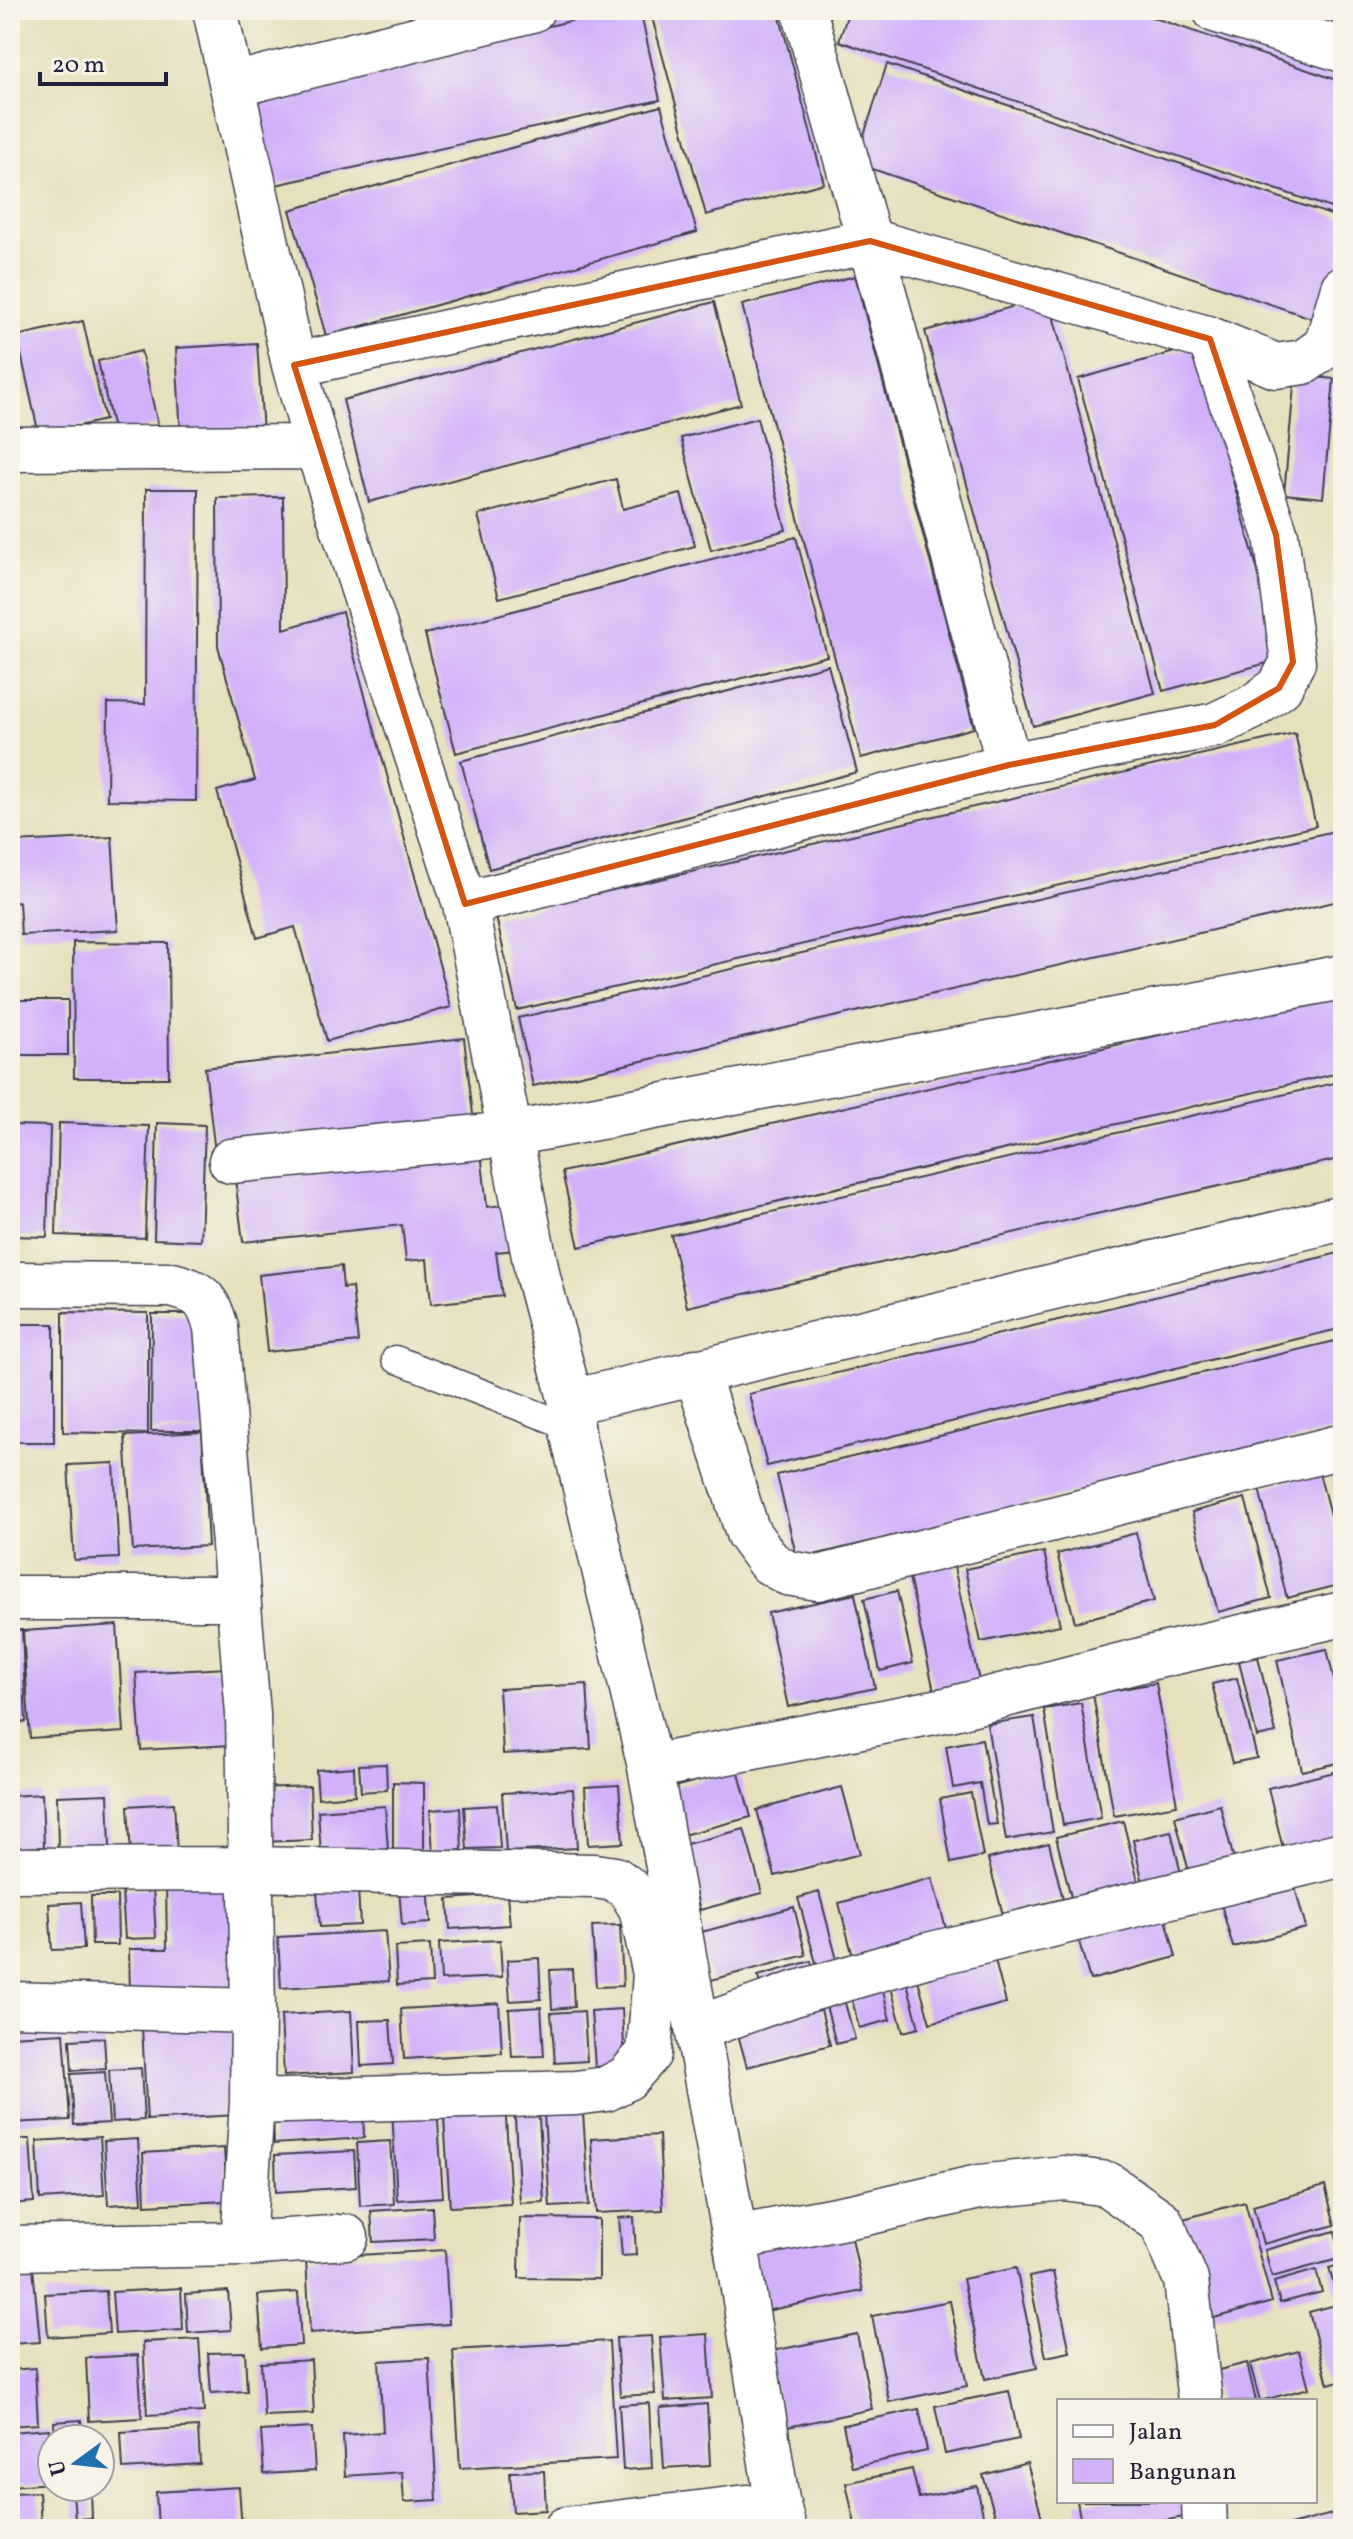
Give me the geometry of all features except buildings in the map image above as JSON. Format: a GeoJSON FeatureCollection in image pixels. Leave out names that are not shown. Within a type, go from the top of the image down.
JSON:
{"type":"FeatureCollection","features":[{"type":"Feature","properties":{"kind":"street"},"geometry":{"type":"LineString","coordinates":[[215,10],[294,365],[317,447],[465,904],[538,1277],[650,1767],[735,2238],[777,2500],[766,2518],[566,2529]]}},
{"type":"Feature","properties":{"kind":"street"},"geometry":{"type":"LineString","coordinates":[[233,85],[532,10]]}},
{"type":"Feature","properties":{"kind":"street"},"geometry":{"type":"LineString","coordinates":[[804,10],[870,241],[1009,765]]}},
{"type":"Feature","properties":{"kind":"street"},"geometry":{"type":"LineString","coordinates":[[1215,10],[1343,50]]}},
{"type":"Feature","properties":{"kind":"street"},"geometry":{"type":"LineString","coordinates":[[294,365],[870,241],[1210,339],[1276,366],[1304,362],[1326,346],[1343,288]]}},
{"type":"Feature","properties":{"kind":"street"},"geometry":{"type":"LineString","coordinates":[[465,904],[1009,765],[1215,725],[1251,708],[1279,688],[1293,662],[1276,535],[1210,339]]}},
{"type":"Feature","properties":{"kind":"street"},"geometry":{"type":"LineString","coordinates":[[10,449],[317,447]]}},
{"type":"Feature","properties":{"kind":"street"},"geometry":{"type":"LineString","coordinates":[[231,1161],[511,1134],[1343,977]]}},
{"type":"Feature","properties":{"kind":"street"},"geometry":{"type":"LineString","coordinates":[[571,1414],[696,1371],[1343,1218]]}},
{"type":"Feature","properties":{"kind":"street"},"geometry":{"type":"LineString","coordinates":[[10,1284],[172,1285],[196,1291],[209,1305],[216,1327],[248,1714],[253,2011],[252,2102],[243,2244]]}},
{"type":"Feature","properties":{"kind":"street"},"geometry":{"type":"LineString","coordinates":[[696,1371],[748,1533],[769,1562],[787,1573],[818,1578],[1343,1446]]}},
{"type":"Feature","properties":{"kind":"street"},"geometry":{"type":"LineString","coordinates":[[10,1598],[237,1598]]}},
{"type":"Feature","properties":{"kind":"street"},"geometry":{"type":"LineString","coordinates":[[650,1767],[950,1709],[1149,1658],[1343,1614]]}},
{"type":"Feature","properties":{"kind":"street"},"geometry":{"type":"LineString","coordinates":[[698,2028],[794,1994],[928,1955],[1343,1854]]}},
{"type":"Feature","properties":{"kind":"street"},"geometry":{"type":"LineString","coordinates":[[10,1870],[249,1869],[595,1876],[615,1879],[629,1889],[641,1908],[655,1974],[649,2053],[627,2078],[606,2089],[576,2093],[252,2102]]}},
{"type":"Feature","properties":{"kind":"street"},"geometry":{"type":"LineString","coordinates":[[10,2004],[253,2011]]}},
{"type":"Feature","properties":{"kind":"street"},"geometry":{"type":"LineString","coordinates":[[735,2238],[979,2187],[1064,2178],[1107,2184],[1161,2222],[1186,2280],[1200,2399]]}},
{"type":"Feature","properties":{"kind":"street"},"geometry":{"type":"LineString","coordinates":[[10,2248],[243,2244],[346,2237]]}},
{"type":"Feature","properties":{"kind":"street"},"geometry":{"type":"LineString","coordinates":[[1204,2503],[1205,2529]]}},
{"type":"Feature","properties":{"kind":"lane"},"geometry":{"type":"LineString","coordinates":[[395,1359],[571,1414]]}},
{"type":"Feature","properties":{"kind":"highlighted area"},"geometry":{"type":"Polygon","coordinates":[[[870,241],[1210,339],[1276,535],[1293,662],[1279,688],[1215,725],[1009,765],[465,904],[294,365],[870,241]]]}}]}
